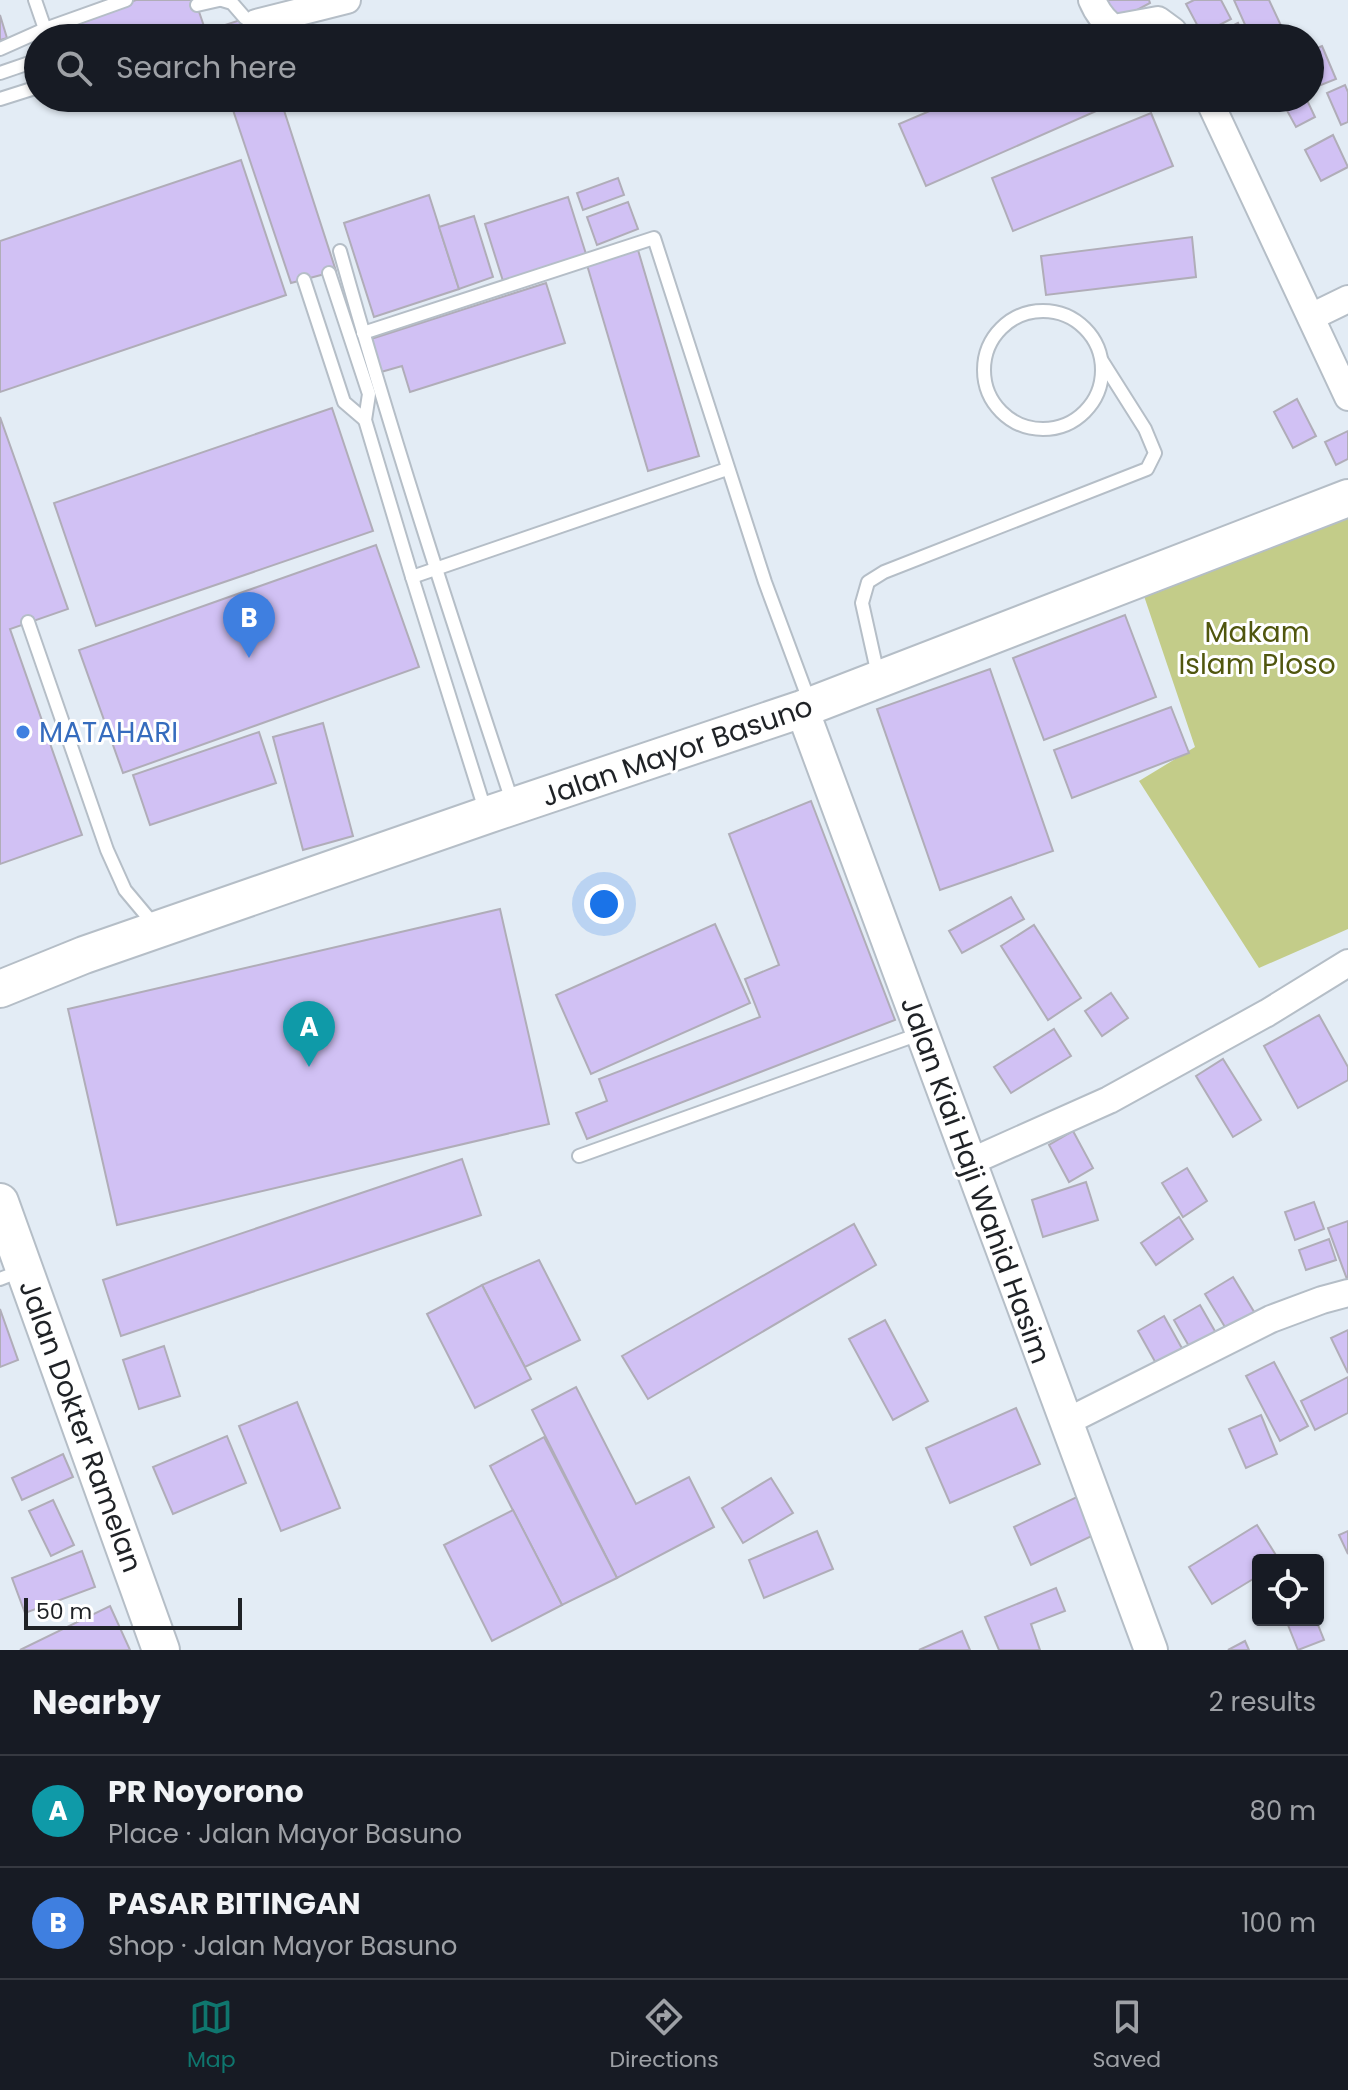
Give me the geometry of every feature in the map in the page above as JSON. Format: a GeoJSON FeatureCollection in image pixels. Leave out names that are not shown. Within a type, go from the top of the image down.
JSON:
{"type":"FeatureCollection","features":[{"type":"Feature","properties":{"kind":"main road","name":"Jalan Mayor Basuno"},"geometry":{"type":"LineString","coordinates":[[0,989],[84,955],[807,707],[1348,498]]}},
{"type":"Feature","properties":{"kind":"main road","name":"Jalan Dokter Ramelan"},"geometry":{"type":"LineString","coordinates":[[0,1202],[12,1274],[161,1650]]}},
{"type":"Feature","properties":{"kind":"street"},"geometry":{"type":"LineString","coordinates":[[250,21],[347,0]]}},
{"type":"Feature","properties":{"kind":"street"},"geometry":{"type":"LineString","coordinates":[[1092,0],[1108,24]]}},
{"type":"Feature","properties":{"kind":"street"},"geometry":{"type":"LineString","coordinates":[[1136,24],[1158,20],[1163,24]]}},
{"type":"Feature","properties":{"kind":"street"},"geometry":{"type":"LineString","coordinates":[[1215,112],[1348,397]]}},
{"type":"Feature","properties":{"kind":"street"},"geometry":{"type":"LineString","coordinates":[[1311,317],[1348,299]]}},
{"type":"Feature","properties":{"kind":"street","name":"Jalan Kiai Haji Wahid Hasim"},"geometry":{"type":"LineString","coordinates":[[807,707],[922,1033],[1151,1650]]}},
{"type":"Feature","properties":{"kind":"street"},"geometry":{"type":"LineString","coordinates":[[970,1162],[1109,1100],[1267,1013],[1348,963]]}},
{"type":"Feature","properties":{"kind":"street"},"geometry":{"type":"LineString","coordinates":[[1066,1422],[1271,1319],[1348,1293]]}},
{"type":"Feature","properties":{"kind":"lane"},"geometry":{"type":"LineString","coordinates":[[35,0],[43,24]]}},
{"type":"Feature","properties":{"kind":"lane"},"geometry":{"type":"LineString","coordinates":[[59,24],[126,0]]}},
{"type":"Feature","properties":{"kind":"lane"},"geometry":{"type":"LineString","coordinates":[[197,5],[221,0],[232,3],[250,21]]}},
{"type":"Feature","properties":{"kind":"lane"},"geometry":{"type":"LineString","coordinates":[[0,49],[24,38]]}},
{"type":"Feature","properties":{"kind":"lane"},"geometry":{"type":"LineString","coordinates":[[0,73],[24,65]]}},
{"type":"Feature","properties":{"kind":"lane"},"geometry":{"type":"LineString","coordinates":[[0,99],[24,91]]}},
{"type":"Feature","properties":{"kind":"lane"},"geometry":{"type":"LineString","coordinates":[[363,333],[654,238],[807,707]]}},
{"type":"Feature","properties":{"kind":"lane"},"geometry":{"type":"LineString","coordinates":[[340,251],[435,570],[500,811]]}},
{"type":"Feature","properties":{"kind":"lane"},"geometry":{"type":"LineString","coordinates":[[329,273],[369,394],[365,420],[412,577],[500,811]]}},
{"type":"Feature","properties":{"kind":"lane"},"geometry":{"type":"LineString","coordinates":[[304,280],[344,402],[365,420]]}},
{"type":"Feature","properties":{"kind":"lane"},"geometry":{"type":"LineString","coordinates":[[879,680],[862,603],[868,582],[884,572],[1147,469],[1155,453],[1145,429],[1102,361],[1090,333],[1079,322],[1065,314],[1034,311],[1018,315],[994,336],[984,366],[989,397],[1010,420],[1024,427],[1056,428],[1071,423],[1083,414],[1099,390],[1102,361]]}},
{"type":"Feature","properties":{"kind":"lane"},"geometry":{"type":"LineString","coordinates":[[372,445],[394,438]]}},
{"type":"Feature","properties":{"kind":"lane"},"geometry":{"type":"LineString","coordinates":[[412,577],[727,469]]}},
{"type":"Feature","properties":{"kind":"lane"},"geometry":{"type":"LineString","coordinates":[[28,622],[107,850],[125,890],[159,931]]}},
{"type":"Feature","properties":{"kind":"lane"},"geometry":{"type":"LineString","coordinates":[[579,1156],[922,1033]]}},
{"type":"Feature","properties":{"kind":"green space","name":"Makam Islam Ploso"},"geometry":{"type":"Polygon","coordinates":[[[1348,514],[1348,929],[1259,968],[1139,781],[1195,747],[1144,596],[1348,514]]]}},
{"type":"Feature","properties":{"kind":"building"},"geometry":{"type":"Polygon","coordinates":[[[136,0],[195,0],[203,24],[68,24],[136,0]]]}},
{"type":"Feature","properties":{"kind":"building"},"geometry":{"type":"Polygon","coordinates":[[[1100,0],[1149,0],[1150,3],[1113,23],[1100,0]]]}},
{"type":"Feature","properties":{"kind":"building"},"geometry":{"type":"Polygon","coordinates":[[[1194,0],[1221,0],[1231,19],[1221,24],[1197,24],[1186,4],[1194,0]]]}},
{"type":"Feature","properties":{"kind":"building"},"geometry":{"type":"Polygon","coordinates":[[[1234,0],[1269,0],[1280,24],[1245,24],[1234,0]]]}},
{"type":"Feature","properties":{"kind":"building"},"geometry":{"type":"Polygon","coordinates":[[[0,15],[7,38],[0,40],[0,15]]]}},
{"type":"Feature","properties":{"kind":"building"},"geometry":{"type":"Polygon","coordinates":[[[253,16],[256,24],[228,24],[253,16]]]}},
{"type":"Feature","properties":{"kind":"building"},"geometry":{"type":"Polygon","coordinates":[[[1324,51],[1336,79],[1324,84],[1324,51]]]}},
{"type":"Feature","properties":{"kind":"building"},"geometry":{"type":"Polygon","coordinates":[[[1345,85],[1348,92],[1348,122],[1341,125],[1327,93],[1345,85]]]}},
{"type":"Feature","properties":{"kind":"building"},"geometry":{"type":"Polygon","coordinates":[[[234,112],[285,112],[336,271],[291,283],[234,112]]]}},
{"type":"Feature","properties":{"kind":"building"},"geometry":{"type":"Polygon","coordinates":[[[927,112],[1094,112],[926,186],[899,124],[927,112]]]}},
{"type":"Feature","properties":{"kind":"building"},"geometry":{"type":"Polygon","coordinates":[[[1288,112],[1313,112],[1315,117],[1296,127],[1288,112]]]}},
{"type":"Feature","properties":{"kind":"building"},"geometry":{"type":"Polygon","coordinates":[[[1151,113],[1173,166],[1013,231],[992,178],[1151,113]]]}},
{"type":"Feature","properties":{"kind":"building"},"geometry":{"type":"Polygon","coordinates":[[[1333,135],[1348,167],[1321,181],[1305,150],[1333,135]]]}},
{"type":"Feature","properties":{"kind":"building"},"geometry":{"type":"Polygon","coordinates":[[[241,160],[286,295],[0,392],[0,241],[241,160]]]}},
{"type":"Feature","properties":{"kind":"building"},"geometry":{"type":"Polygon","coordinates":[[[618,178],[624,195],[583,210],[577,193],[618,178]]]}},
{"type":"Feature","properties":{"kind":"building"},"geometry":{"type":"Polygon","coordinates":[[[429,195],[459,289],[374,317],[344,223],[429,195]]]}},
{"type":"Feature","properties":{"kind":"building"},"geometry":{"type":"Polygon","coordinates":[[[568,197],[586,254],[503,281],[485,224],[568,197]]]}},
{"type":"Feature","properties":{"kind":"building"},"geometry":{"type":"Polygon","coordinates":[[[628,202],[638,229],[597,245],[587,217],[628,202]]]}},
{"type":"Feature","properties":{"kind":"building"},"geometry":{"type":"Polygon","coordinates":[[[474,216],[493,277],[459,289],[439,227],[474,216]]]}},
{"type":"Feature","properties":{"kind":"building"},"geometry":{"type":"Polygon","coordinates":[[[1192,237],[1196,277],[1046,295],[1041,256],[1192,237]]]}},
{"type":"Feature","properties":{"kind":"building"},"geometry":{"type":"Polygon","coordinates":[[[638,250],[699,456],[648,471],[587,265],[638,250]]]}},
{"type":"Feature","properties":{"kind":"building"},"geometry":{"type":"Polygon","coordinates":[[[546,283],[565,343],[410,392],[402,366],[381,372],[371,339],[546,283]]]}},
{"type":"Feature","properties":{"kind":"building"},"geometry":{"type":"Polygon","coordinates":[[[1297,399],[1316,436],[1293,448],[1274,412],[1297,399]]]}},
{"type":"Feature","properties":{"kind":"building"},"geometry":{"type":"Polygon","coordinates":[[[332,408],[373,531],[96,626],[54,503],[332,408]]]}},
{"type":"Feature","properties":{"kind":"building","name":"MATAHARI"},"geometry":{"type":"Polygon","coordinates":[[[0,417],[68,609],[10,629],[82,835],[0,864],[0,417]]]}},
{"type":"Feature","properties":{"kind":"building"},"geometry":{"type":"Polygon","coordinates":[[[1348,431],[1348,459],[1336,465],[1325,442],[1348,431]]]}},
{"type":"Feature","properties":{"kind":"building"},"geometry":{"type":"Polygon","coordinates":[[[376,545],[419,667],[123,773],[79,650],[376,545]]]}},
{"type":"Feature","properties":{"kind":"building"},"geometry":{"type":"Polygon","coordinates":[[[1125,615],[1156,697],[1044,740],[1013,658],[1125,615]]]}},
{"type":"Feature","properties":{"kind":"building"},"geometry":{"type":"Polygon","coordinates":[[[990,669],[1053,851],[940,890],[877,709],[990,669]]]}},
{"type":"Feature","properties":{"kind":"building"},"geometry":{"type":"Polygon","coordinates":[[[1171,707],[1189,753],[1072,798],[1054,750],[1171,707]]]}},
{"type":"Feature","properties":{"kind":"building"},"geometry":{"type":"Polygon","coordinates":[[[323,723],[353,836],[303,850],[273,737],[323,723]]]}},
{"type":"Feature","properties":{"kind":"building"},"geometry":{"type":"Polygon","coordinates":[[[259,732],[276,783],[150,825],[133,775],[259,732]]]}},
{"type":"Feature","properties":{"kind":"building"},"geometry":{"type":"Polygon","coordinates":[[[811,801],[895,1020],[587,1139],[576,1113],[607,1101],[599,1079],[760,1017],[745,979],[779,965],[729,834],[811,801]]]}},
{"type":"Feature","properties":{"kind":"building"},"geometry":{"type":"Polygon","coordinates":[[[1011,897],[1024,919],[962,953],[949,931],[1011,897]]]}},
{"type":"Feature","properties":{"kind":"building"},"geometry":{"type":"Polygon","coordinates":[[[500,909],[549,1124],[117,1225],[68,1009],[500,909]]]}},
{"type":"Feature","properties":{"kind":"building"},"geometry":{"type":"Polygon","coordinates":[[[715,924],[750,1003],[591,1074],[556,995],[715,924]]]}},
{"type":"Feature","properties":{"kind":"building"},"geometry":{"type":"Polygon","coordinates":[[[1034,925],[1081,998],[1048,1020],[1001,946],[1034,925]]]}},
{"type":"Feature","properties":{"kind":"building"},"geometry":{"type":"Polygon","coordinates":[[[1111,993],[1128,1018],[1102,1036],[1085,1011],[1111,993]]]}},
{"type":"Feature","properties":{"kind":"building"},"geometry":{"type":"Polygon","coordinates":[[[1319,1015],[1348,1067],[1348,1080],[1298,1108],[1264,1046],[1319,1015]]]}},
{"type":"Feature","properties":{"kind":"building"},"geometry":{"type":"Polygon","coordinates":[[[1054,1029],[1071,1056],[1011,1093],[994,1067],[1054,1029]]]}},
{"type":"Feature","properties":{"kind":"building"},"geometry":{"type":"Polygon","coordinates":[[[1223,1059],[1261,1120],[1233,1137],[1196,1076],[1223,1059]]]}},
{"type":"Feature","properties":{"kind":"building"},"geometry":{"type":"Polygon","coordinates":[[[1073,1131],[1093,1168],[1069,1182],[1049,1145],[1073,1131]]]}},
{"type":"Feature","properties":{"kind":"building"},"geometry":{"type":"Polygon","coordinates":[[[462,1159],[481,1215],[121,1336],[103,1280],[462,1159]]]}},
{"type":"Feature","properties":{"kind":"building"},"geometry":{"type":"Polygon","coordinates":[[[1187,1168],[1207,1201],[1183,1217],[1162,1183],[1187,1168]]]}},
{"type":"Feature","properties":{"kind":"building"},"geometry":{"type":"Polygon","coordinates":[[[1086,1182],[1098,1220],[1043,1237],[1032,1200],[1086,1182]]]}},
{"type":"Feature","properties":{"kind":"building"},"geometry":{"type":"Polygon","coordinates":[[[1314,1202],[1324,1229],[1295,1240],[1285,1212],[1314,1202]]]}},
{"type":"Feature","properties":{"kind":"building"},"geometry":{"type":"Polygon","coordinates":[[[1179,1217],[1193,1239],[1156,1265],[1141,1243],[1179,1217]]]}},
{"type":"Feature","properties":{"kind":"building"},"geometry":{"type":"Polygon","coordinates":[[[1348,1221],[1348,1282],[1328,1228],[1348,1221]]]}},
{"type":"Feature","properties":{"kind":"building"},"geometry":{"type":"Polygon","coordinates":[[[854,1224],[876,1265],[648,1399],[622,1356],[854,1224]]]}},
{"type":"Feature","properties":{"kind":"building"},"geometry":{"type":"Polygon","coordinates":[[[1329,1239],[1336,1260],[1306,1270],[1299,1250],[1329,1239]]]}},
{"type":"Feature","properties":{"kind":"building"},"geometry":{"type":"Polygon","coordinates":[[[539,1260],[580,1340],[525,1367],[482,1285],[539,1260]]]}},
{"type":"Feature","properties":{"kind":"building"},"geometry":{"type":"Polygon","coordinates":[[[1233,1277],[1259,1320],[1231,1337],[1205,1294],[1233,1277]]]}},
{"type":"Feature","properties":{"kind":"building"},"geometry":{"type":"Polygon","coordinates":[[[482,1285],[531,1379],[475,1408],[427,1314],[482,1285]]]}},
{"type":"Feature","properties":{"kind":"building"},"geometry":{"type":"Polygon","coordinates":[[[1200,1305],[1216,1333],[1190,1348],[1174,1320],[1200,1305]]]}},
{"type":"Feature","properties":{"kind":"building"},"geometry":{"type":"Polygon","coordinates":[[[0,1309],[18,1360],[0,1367],[0,1309]]]}},
{"type":"Feature","properties":{"kind":"building"},"geometry":{"type":"Polygon","coordinates":[[[1164,1316],[1184,1352],[1158,1367],[1138,1331],[1164,1316]]]}},
{"type":"Feature","properties":{"kind":"building"},"geometry":{"type":"Polygon","coordinates":[[[885,1320],[928,1401],[893,1420],[849,1339],[885,1320]]]}},
{"type":"Feature","properties":{"kind":"building"},"geometry":{"type":"Polygon","coordinates":[[[1348,1330],[1348,1373],[1331,1338],[1348,1330]]]}},
{"type":"Feature","properties":{"kind":"building"},"geometry":{"type":"Polygon","coordinates":[[[164,1346],[180,1396],[139,1409],[123,1360],[164,1346]]]}},
{"type":"Feature","properties":{"kind":"building"},"geometry":{"type":"Polygon","coordinates":[[[1274,1362],[1308,1426],[1280,1441],[1246,1376],[1274,1362]]]}},
{"type":"Feature","properties":{"kind":"building"},"geometry":{"type":"Polygon","coordinates":[[[1348,1377],[1348,1413],[1315,1430],[1301,1401],[1348,1377]]]}},
{"type":"Feature","properties":{"kind":"building"},"geometry":{"type":"Polygon","coordinates":[[[576,1387],[636,1504],[689,1477],[714,1527],[617,1578],[532,1410],[576,1387]]]}},
{"type":"Feature","properties":{"kind":"building"},"geometry":{"type":"Polygon","coordinates":[[[297,1402],[340,1508],[281,1531],[239,1426],[297,1402]]]}},
{"type":"Feature","properties":{"kind":"building"},"geometry":{"type":"Polygon","coordinates":[[[1016,1408],[1040,1464],[950,1503],[926,1448],[1016,1408]]]}},
{"type":"Feature","properties":{"kind":"building"},"geometry":{"type":"Polygon","coordinates":[[[1261,1415],[1277,1454],[1246,1468],[1229,1429],[1261,1415]]]}},
{"type":"Feature","properties":{"kind":"building"},"geometry":{"type":"Polygon","coordinates":[[[227,1436],[246,1483],[173,1514],[153,1467],[227,1436]]]}},
{"type":"Feature","properties":{"kind":"building"},"geometry":{"type":"Polygon","coordinates":[[[544,1437],[617,1578],[562,1605],[490,1466],[544,1437]]]}},
{"type":"Feature","properties":{"kind":"building"},"geometry":{"type":"Polygon","coordinates":[[[63,1454],[73,1477],[22,1500],[12,1478],[63,1454]]]}},
{"type":"Feature","properties":{"kind":"building"},"geometry":{"type":"Polygon","coordinates":[[[771,1478],[793,1513],[743,1543],[722,1508],[771,1478]]]}},
{"type":"Feature","properties":{"kind":"building"},"geometry":{"type":"Polygon","coordinates":[[[1081,1495],[1098,1533],[1031,1565],[1014,1527],[1081,1495]]]}},
{"type":"Feature","properties":{"kind":"building"},"geometry":{"type":"Polygon","coordinates":[[[53,1500],[74,1545],[51,1556],[29,1511],[53,1500]]]}},
{"type":"Feature","properties":{"kind":"building"},"geometry":{"type":"Polygon","coordinates":[[[513,1510],[562,1605],[492,1641],[444,1545],[513,1510]]]}},
{"type":"Feature","properties":{"kind":"building"},"geometry":{"type":"Polygon","coordinates":[[[1257,1525],[1275,1554],[1252,1554],[1252,1580],[1212,1604],[1189,1567],[1257,1525]]]}},
{"type":"Feature","properties":{"kind":"building"},"geometry":{"type":"Polygon","coordinates":[[[817,1531],[833,1569],[764,1598],[749,1560],[817,1531]]]}},
{"type":"Feature","properties":{"kind":"building"},"geometry":{"type":"Polygon","coordinates":[[[1348,1531],[1348,1554],[1339,1535],[1348,1531]]]}},
{"type":"Feature","properties":{"kind":"building"},"geometry":{"type":"Polygon","coordinates":[[[82,1551],[95,1587],[25,1613],[12,1578],[82,1551]]]}},
{"type":"Feature","properties":{"kind":"building"},"geometry":{"type":"Polygon","coordinates":[[[1056,1588],[1065,1611],[1031,1624],[1040,1650],[999,1650],[985,1617],[1056,1588]]]}},
{"type":"Feature","properties":{"kind":"building"},"geometry":{"type":"Polygon","coordinates":[[[110,1606],[130,1650],[20,1650],[110,1606]]]}},
{"type":"Feature","properties":{"kind":"building"},"geometry":{"type":"Polygon","coordinates":[[[1288,1626],[1318,1626],[1324,1640],[1298,1650],[1288,1626]]]}},
{"type":"Feature","properties":{"kind":"building"},"geometry":{"type":"Polygon","coordinates":[[[962,1631],[970,1650],[919,1650],[962,1631]]]}},
{"type":"Feature","properties":{"kind":"building"},"geometry":{"type":"Polygon","coordinates":[[[1245,1641],[1249,1650],[1228,1650],[1245,1641]]]}},
{"type":"Feature","properties":{"kind":"place","name":"PASAR BITINGAN"},"geometry":{"type":"Point","coordinates":[249,658]}},
{"type":"Feature","properties":{"kind":"place","name":"MATAHARI"},"geometry":{"type":"Point","coordinates":[23,732]}},
{"type":"Feature","properties":{"kind":"place","name":"PR Noyorono"},"geometry":{"type":"Point","coordinates":[309,1067]}}]}
